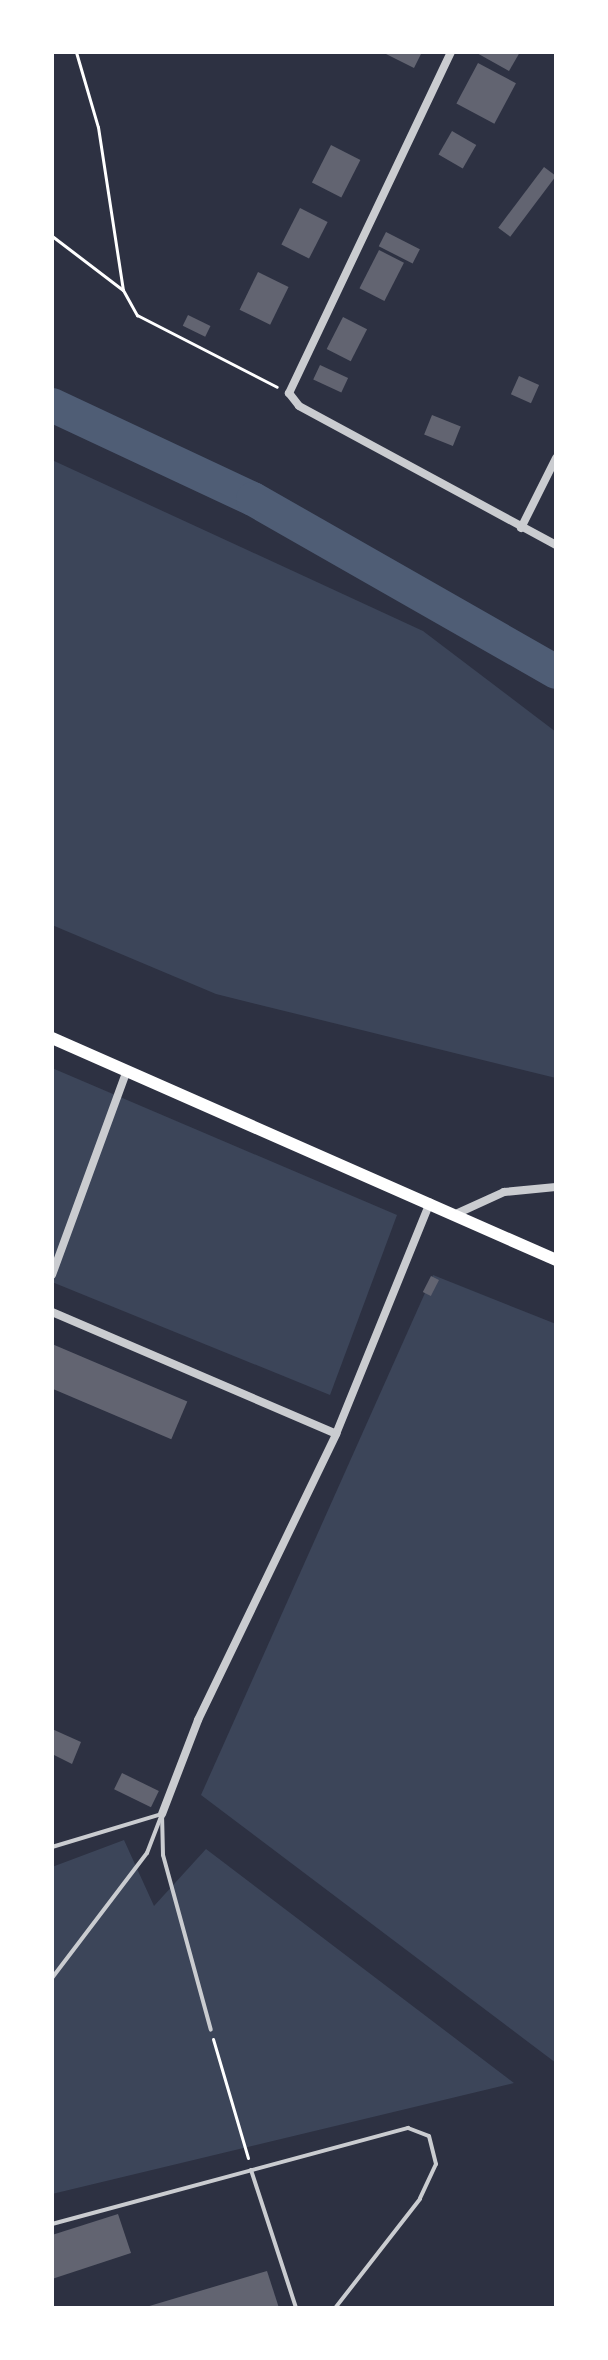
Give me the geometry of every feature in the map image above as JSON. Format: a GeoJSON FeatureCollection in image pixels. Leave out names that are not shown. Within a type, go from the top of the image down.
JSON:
{"type":"FeatureCollection","features":[{"type":"Feature","properties":{"kind":"main road"},"geometry":{"type":"LineString","coordinates":[[52,1038],[458,1213],[556,1260]]}},
{"type":"Feature","properties":{"kind":"street"},"geometry":{"type":"LineString","coordinates":[[451,52],[289,393],[299,406],[556,545]]}},
{"type":"Feature","properties":{"kind":"street"},"geometry":{"type":"LineString","coordinates":[[521,528],[556,458]]}},
{"type":"Feature","properties":{"kind":"street"},"geometry":{"type":"LineString","coordinates":[[52,1275],[127,1070]]}},
{"type":"Feature","properties":{"kind":"street"},"geometry":{"type":"LineString","coordinates":[[458,1213],[504,1192],[556,1187]]}},
{"type":"Feature","properties":{"kind":"street"},"geometry":{"type":"LineString","coordinates":[[162,1814],[198,1720],[336,1434],[431,1202]]}},
{"type":"Feature","properties":{"kind":"street"},"geometry":{"type":"LineString","coordinates":[[52,1312],[336,1434]]}},
{"type":"Feature","properties":{"kind":"lane"},"geometry":{"type":"LineString","coordinates":[[52,1847],[162,1814]]}},
{"type":"Feature","properties":{"kind":"lane"},"geometry":{"type":"LineString","coordinates":[[52,1978],[147,1853],[162,1814]]}},
{"type":"Feature","properties":{"kind":"lane"},"geometry":{"type":"LineString","coordinates":[[162,1814],[163,1855],[211,2030]]}},
{"type":"Feature","properties":{"kind":"lane"},"geometry":{"type":"LineString","coordinates":[[52,2224],[408,2128],[429,2136],[436,2164],[420,2199],[335,2308]]}},
{"type":"Feature","properties":{"kind":"lane"},"geometry":{"type":"LineString","coordinates":[[251,2170],[296,2308]]}},
{"type":"Feature","properties":{"kind":"path"},"geometry":{"type":"LineString","coordinates":[[76,52],[98,127],[123,290],[137,315],[289,393]]}},
{"type":"Feature","properties":{"kind":"path"},"geometry":{"type":"LineString","coordinates":[[52,236],[123,290]]}},
{"type":"Feature","properties":{"kind":"path"},"geometry":{"type":"LineString","coordinates":[[211,2030],[251,2170]]}},
{"type":"Feature","properties":{"kind":"shaded area"},"geometry":{"type":"Polygon","coordinates":[[[52,460],[423,631],[556,732],[556,1078],[216,994],[52,925],[52,460]]]}},
{"type":"Feature","properties":{"kind":"shaded area"},"geometry":{"type":"Polygon","coordinates":[[[52,1068],[397,1215],[330,1395],[52,1282],[52,1068]]]}},
{"type":"Feature","properties":{"kind":"shaded area"},"geometry":{"type":"Polygon","coordinates":[[[433,1275],[556,1324],[556,2063],[201,1795],[433,1275]]]}},
{"type":"Feature","properties":{"kind":"shaded area"},"geometry":{"type":"Polygon","coordinates":[[[124,1840],[154,1906],[206,1849],[514,2083],[52,2194],[52,1867],[124,1840]]]}},
{"type":"Feature","properties":{"kind":"building"},"geometry":{"type":"Polygon","coordinates":[[[382,52],[422,52],[414,68],[382,52]]]}},
{"type":"Feature","properties":{"kind":"building"},"geometry":{"type":"Polygon","coordinates":[[[475,52],[520,52],[509,71],[475,52]]]}},
{"type":"Feature","properties":{"kind":"building"},"geometry":{"type":"Polygon","coordinates":[[[478,63],[516,83],[494,124],[456,104],[478,63]]]}},
{"type":"Feature","properties":{"kind":"building"},"geometry":{"type":"Polygon","coordinates":[[[452,131],[476,145],[463,168],[438,154],[452,131]]]}},
{"type":"Feature","properties":{"kind":"building"},"geometry":{"type":"Polygon","coordinates":[[[331,145],[360,160],[341,197],[312,182],[331,145]]]}},
{"type":"Feature","properties":{"kind":"building"},"geometry":{"type":"Polygon","coordinates":[[[544,167],[556,176],[510,237],[498,228],[544,167]]]}},
{"type":"Feature","properties":{"kind":"building"},"geometry":{"type":"Polygon","coordinates":[[[300,208],[328,222],[309,259],[281,245],[300,208]]]}},
{"type":"Feature","properties":{"kind":"building"},"geometry":{"type":"Polygon","coordinates":[[[386,232],[420,249],[413,264],[379,246],[386,232]]]}},
{"type":"Feature","properties":{"kind":"building"},"geometry":{"type":"Polygon","coordinates":[[[379,250],[404,263],[384,301],[359,288],[379,250]]]}},
{"type":"Feature","properties":{"kind":"building"},"geometry":{"type":"Polygon","coordinates":[[[258,272],[289,287],[270,325],[240,310],[258,272]]]}},
{"type":"Feature","properties":{"kind":"building"},"geometry":{"type":"Polygon","coordinates":[[[188,315],[210,326],[205,337],[183,326],[188,315]]]}},
{"type":"Feature","properties":{"kind":"building"},"geometry":{"type":"Polygon","coordinates":[[[343,317],[367,329],[351,361],[327,349],[343,317]]]}},
{"type":"Feature","properties":{"kind":"building"},"geometry":{"type":"Polygon","coordinates":[[[320,365],[348,378],[341,393],[313,380],[320,365]]]}},
{"type":"Feature","properties":{"kind":"building"},"geometry":{"type":"Polygon","coordinates":[[[519,376],[539,385],[531,403],[511,394],[519,376]]]}},
{"type":"Feature","properties":{"kind":"building"},"geometry":{"type":"Polygon","coordinates":[[[432,415],[461,427],[453,446],[424,434],[432,415]]]}},
{"type":"Feature","properties":{"kind":"building"},"geometry":{"type":"Polygon","coordinates":[[[431,1276],[439,1280],[431,1296],[423,1292],[431,1276]]]}},
{"type":"Feature","properties":{"kind":"building"},"geometry":{"type":"Polygon","coordinates":[[[52,1344],[187,1401],[171,1439],[52,1389],[52,1344]]]}},
{"type":"Feature","properties":{"kind":"building"},"geometry":{"type":"Polygon","coordinates":[[[52,1729],[81,1742],[72,1764],[52,1754],[52,1729]]]}},
{"type":"Feature","properties":{"kind":"building"},"geometry":{"type":"Polygon","coordinates":[[[122,1773],[159,1791],[151,1807],[114,1789],[122,1773]]]}},
{"type":"Feature","properties":{"kind":"building"},"geometry":{"type":"Polygon","coordinates":[[[118,2214],[131,2253],[52,2279],[52,2235],[118,2214]]]}},
{"type":"Feature","properties":{"kind":"building"},"geometry":{"type":"Polygon","coordinates":[[[267,2271],[279,2308],[146,2308],[146,2307],[267,2271]]]}},
{"type":"Feature","properties":{"kind":"waterway"},"geometry":{"type":"LineString","coordinates":[[52,405],[253,499],[556,672]]}}]}
